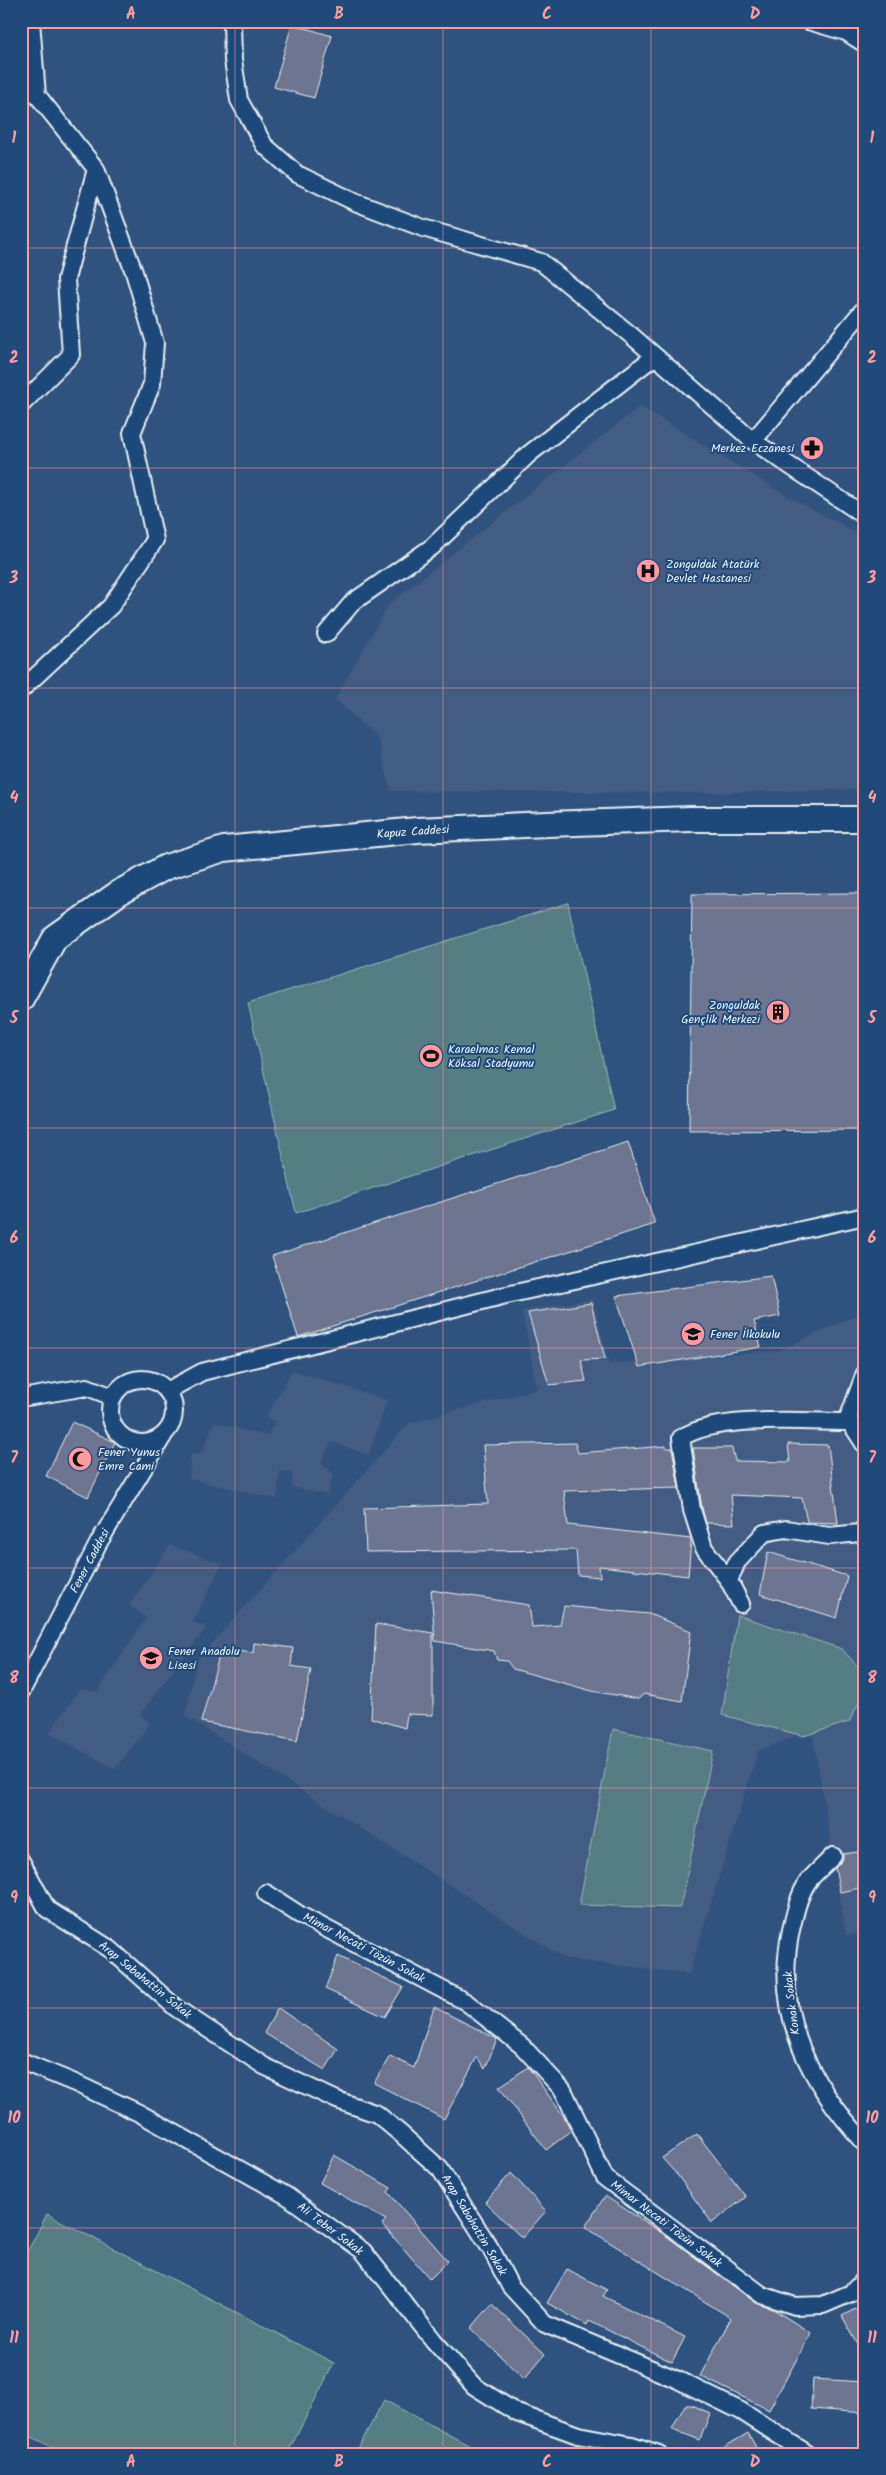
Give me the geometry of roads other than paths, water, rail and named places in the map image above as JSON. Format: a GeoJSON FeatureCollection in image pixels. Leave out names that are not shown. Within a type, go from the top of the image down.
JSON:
{"type":"FeatureCollection","features":[{"type":"Feature","properties":{"kind":"main road","name":"Kapuz Caddesi"},"geometry":{"type":"LineString","coordinates":[[21,999],[55,938],[120,892],[166,867],[224,849],[418,830],[691,819],[865,820]]}},
{"type":"Feature","properties":{"kind":"street"},"geometry":{"type":"LineString","coordinates":[[21,690],[111,606],[155,540],[132,433],[152,384],[155,343],[134,272],[96,169],[37,95],[32,21]]}},
{"type":"Feature","properties":{"kind":"street"},"geometry":{"type":"LineString","coordinates":[[232,21],[233,60],[239,100],[264,145],[297,174],[355,202],[423,228],[541,262],[655,356],[753,441],[865,516]]}},
{"type":"Feature","properties":{"kind":"street"},"geometry":{"type":"LineString","coordinates":[[808,21],[846,32],[865,44]]}},
{"type":"Feature","properties":{"kind":"street"},"geometry":{"type":"LineString","coordinates":[[21,405],[71,355],[66,279],[96,169]]}},
{"type":"Feature","properties":{"kind":"street"},"geometry":{"type":"LineString","coordinates":[[753,441],[865,308]]}},
{"type":"Feature","properties":{"kind":"street"},"geometry":{"type":"LineString","coordinates":[[326,634],[353,602],[432,547],[530,454],[655,356]]}},
{"type":"Feature","properties":{"kind":"street"},"geometry":{"type":"LineString","coordinates":[[167,1391],[202,1372],[502,1296],[865,1216]]}},
{"type":"Feature","properties":{"kind":"street"},"geometry":{"type":"LineString","coordinates":[[865,1373],[848,1418],[865,1446]]}},
{"type":"Feature","properties":{"kind":"street"},"geometry":{"type":"LineString","coordinates":[[138,1380],[154,1382],[167,1391],[171,1399],[173,1417],[165,1433],[147,1442],[128,1440],[120,1434],[110,1417],[113,1397],[119,1388],[128,1382],[138,1380]]}},
{"type":"Feature","properties":{"kind":"street"},"geometry":{"type":"LineString","coordinates":[[21,1398],[87,1387],[113,1397]]}},
{"type":"Feature","properties":{"kind":"street"},"geometry":{"type":"LineString","coordinates":[[741,1604],[729,1581],[704,1548],[692,1510],[681,1438],[693,1430],[749,1422],[850,1422]]}},
{"type":"Feature","properties":{"kind":"street","name":"Fener Caddesi"},"geometry":{"type":"LineString","coordinates":[[21,1692],[99,1542],[165,1433]]}},
{"type":"Feature","properties":{"kind":"street"},"geometry":{"type":"LineString","coordinates":[[729,1581],[737,1562],[764,1533],[786,1529],[829,1536],[860,1532],[865,1526]]}},
{"type":"Feature","properties":{"kind":"street","name":"Konak Sokak"},"geometry":{"type":"LineString","coordinates":[[833,1856],[807,1883],[797,1906],[789,1942],[787,1981],[797,2040],[807,2065],[849,2126],[865,2143]]}},
{"type":"Feature","properties":{"kind":"street","name":"Arap Sabahattin Sokak"},"geometry":{"type":"LineString","coordinates":[[21,1861],[47,1909],[110,1949],[176,2008],[264,2066],[337,2100],[377,2114],[395,2129],[440,2169],[492,2251],[510,2286],[545,2324],[678,2380],[741,2411],[808,2454]]}},
{"type":"Feature","properties":{"kind":"street","name":"Mimar Necati Tözün Sokak"},"geometry":{"type":"LineString","coordinates":[[266,1893],[300,1915],[466,2002],[522,2046],[562,2090],[605,2178],[762,2295],[795,2306],[823,2305],[851,2293],[865,2278]]}},
{"type":"Feature","properties":{"kind":"street","name":"Ali Teber Sokak"},"geometry":{"type":"LineString","coordinates":[[21,2062],[75,2083],[139,2113],[294,2202],[362,2251],[434,2341],[474,2386],[517,2413],[578,2435],[632,2445],[658,2454]]}},
{"type":"Feature","properties":{"kind":"place","name":"Merkez Eczanesi"},"geometry":{"type":"Point","coordinates":[812,448]}},
{"type":"Feature","properties":{"kind":"place","name":"Zonguldak Atatürk Devlet Hastanesi"},"geometry":{"type":"Point","coordinates":[648,571]}},
{"type":"Feature","properties":{"kind":"place","name":"Zonguldak Gençlik Merkezi"},"geometry":{"type":"Point","coordinates":[778,1012]}},
{"type":"Feature","properties":{"kind":"place","name":"Karaelmas Kemal Köksal Stadyumu"},"geometry":{"type":"Point","coordinates":[431,1056]}},
{"type":"Feature","properties":{"kind":"place","name":"Fener İlkokulu"},"geometry":{"type":"Point","coordinates":[693,1334]}},
{"type":"Feature","properties":{"kind":"place","name":"Fener Yunus Emre Cami"},"geometry":{"type":"Point","coordinates":[80,1459]}},
{"type":"Feature","properties":{"kind":"place","name":"Fener Anadolu Lisesi"},"geometry":{"type":"Point","coordinates":[151,1658]}}]}
